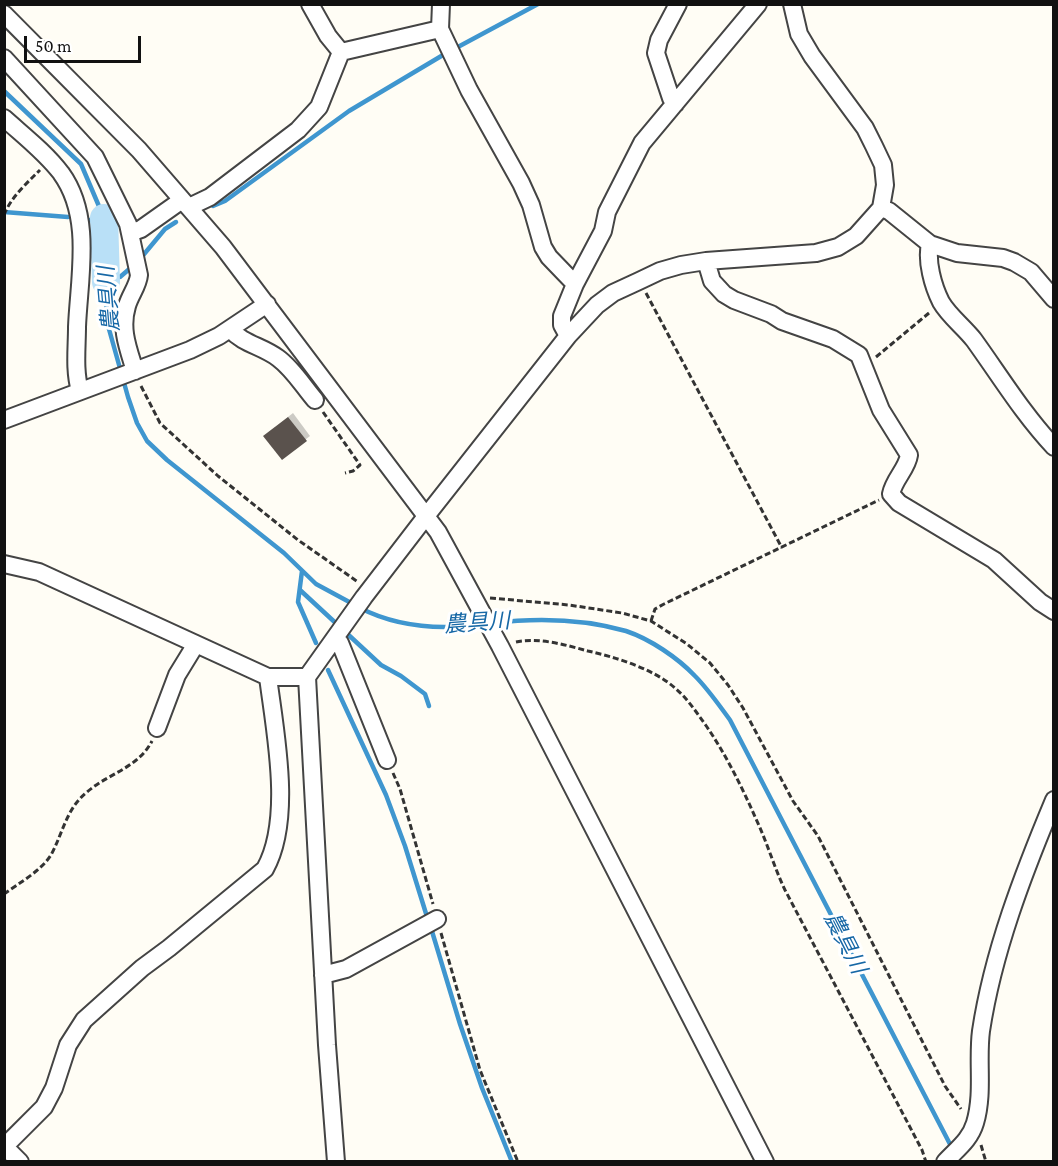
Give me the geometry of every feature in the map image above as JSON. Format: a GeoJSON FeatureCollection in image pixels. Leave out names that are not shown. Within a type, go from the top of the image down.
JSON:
{"type":"FeatureCollection","features":[{"type":"Feature","properties":{"kind":"street"},"geometry":{"type":"LineString","coordinates":[[310,4],[328,36],[341,52]]}},
{"type":"Feature","properties":{"kind":"street"},"geometry":{"type":"LineString","coordinates":[[441,4],[440,29],[469,90],[521,183],[531,206],[543,247],[549,257],[575,284]]}},
{"type":"Feature","properties":{"kind":"street"},"geometry":{"type":"LineString","coordinates":[[675,104],[656,53],[659,40],[678,4]]}},
{"type":"Feature","properties":{"kind":"street"},"geometry":{"type":"LineString","coordinates":[[568,336],[562,325],[562,316],[575,284],[603,231],[607,212],[642,143],[758,4]]}},
{"type":"Feature","properties":{"kind":"street"},"geometry":{"type":"LineString","coordinates":[[336,1161],[323,975],[307,677],[427,515],[568,336],[597,305],[613,293],[660,271],[706,261],[816,253],[837,247],[856,236],[880,208],[885,185],[883,165],[865,128],[799,34],[792,4]]}},
{"type":"Feature","properties":{"kind":"street"},"geometry":{"type":"LineString","coordinates":[[4,14],[139,150],[223,247],[427,515],[478,604],[765,1161]]}},
{"type":"Feature","properties":{"kind":"street"},"geometry":{"type":"LineString","coordinates":[[341,52],[440,29]]}},
{"type":"Feature","properties":{"kind":"street"},"geometry":{"type":"LineString","coordinates":[[130,233],[185,204],[210,196],[298,130],[319,107],[341,52]]}},
{"type":"Feature","properties":{"kind":"street"},"geometry":{"type":"LineString","coordinates":[[4,58],[95,157],[117,199],[130,233],[139,275],[128,303],[123,330],[131,372]]}},
{"type":"Feature","properties":{"kind":"street"},"geometry":{"type":"LineString","coordinates":[[4,118],[50,160],[69,186],[80,224],[82,246],[76,377],[85,389]]}},
{"type":"Feature","properties":{"kind":"street"},"geometry":{"type":"LineString","coordinates":[[880,208],[890,211],[930,244],[957,253],[1003,258],[1014,262],[1031,272],[1053,299]]}},
{"type":"Feature","properties":{"kind":"street"},"geometry":{"type":"LineString","coordinates":[[930,244],[928,254],[941,302],[972,338],[1032,424],[1053,447]]}},
{"type":"Feature","properties":{"kind":"street"},"geometry":{"type":"LineString","coordinates":[[706,261],[712,281],[724,294],[782,321],[832,339],[859,355],[881,410],[909,455],[908,462],[895,481],[891,494],[899,503],[994,560],[1053,611]]}},
{"type":"Feature","properties":{"kind":"street"},"geometry":{"type":"LineString","coordinates":[[4,420],[190,350],[230,329],[267,304]]}},
{"type":"Feature","properties":{"kind":"street"},"geometry":{"type":"LineString","coordinates":[[230,329],[238,339],[264,348],[286,364],[315,400]]}},
{"type":"Feature","properties":{"kind":"street"},"geometry":{"type":"LineString","coordinates":[[4,564],[39,572],[268,676],[307,677]]}},
{"type":"Feature","properties":{"kind":"street"},"geometry":{"type":"LineString","coordinates":[[337,635],[387,760]]}},
{"type":"Feature","properties":{"kind":"street"},"geometry":{"type":"LineString","coordinates":[[157,728],[177,675],[196,644]]}},
{"type":"Feature","properties":{"kind":"street"},"geometry":{"type":"LineString","coordinates":[[20,1161],[5,1146],[44,1107],[54,1088],[68,1046],[84,1020],[142,968],[265,869],[272,856],[281,784],[268,676]]}},
{"type":"Feature","properties":{"kind":"street"},"geometry":{"type":"LineString","coordinates":[[945,1161],[972,1131],[978,1109],[981,1032],[1000,946],[1053,800]]}},
{"type":"Feature","properties":{"kind":"street"},"geometry":{"type":"LineString","coordinates":[[323,975],[346,969],[432,922]]}},
{"type":"Feature","properties":{"kind":"path"},"geometry":{"type":"LineString","coordinates":[[4,215],[7,207],[22,189],[50,160]]}},
{"type":"Feature","properties":{"kind":"path"},"geometry":{"type":"LineString","coordinates":[[639,281],[782,548]]}},
{"type":"Feature","properties":{"kind":"path"},"geometry":{"type":"LineString","coordinates":[[863,367],[941,302]]}},
{"type":"Feature","properties":{"kind":"path"},"geometry":{"type":"LineString","coordinates":[[131,372],[160,423],[218,476],[367,594]]}},
{"type":"Feature","properties":{"kind":"path"},"geometry":{"type":"LineString","coordinates":[[315,400],[360,465],[353,471],[345,473]]}},
{"type":"Feature","properties":{"kind":"path"},"geometry":{"type":"LineString","coordinates":[[651,621],[655,609],[664,604],[891,494]]}},
{"type":"Feature","properties":{"kind":"path"},"geometry":{"type":"LineString","coordinates":[[478,604],[494,597],[622,613],[651,621],[687,644],[710,663],[743,708],[793,801],[819,836],[945,1086],[961,1108],[986,1161]]}},
{"type":"Feature","properties":{"kind":"path"},"geometry":{"type":"LineString","coordinates":[[497,642],[526,640],[610,656],[646,671],[675,687],[696,712],[722,749],[757,820],[773,865],[785,890],[926,1161]]}},
{"type":"Feature","properties":{"kind":"path"},"geometry":{"type":"LineString","coordinates":[[4,894],[33,873],[50,857],[65,820],[74,805],[88,791],[142,756],[151,744],[157,728]]}},
{"type":"Feature","properties":{"kind":"path"},"geometry":{"type":"LineString","coordinates":[[387,760],[400,789],[432,922],[480,1070],[518,1161]]}},
{"type":"Feature","properties":{"kind":"building"},"geometry":{"type":"Polygon","coordinates":[[[288,417],[307,441],[282,460],[263,436],[288,417]]]}},
{"type":"Feature","properties":{"kind":"waterway"},"geometry":{"type":"LineString","coordinates":[[456,48],[538,4]]}},
{"type":"Feature","properties":{"kind":"waterway"},"geometry":{"type":"LineString","coordinates":[[213,206],[225,201],[349,111],[443,55]]}},
{"type":"Feature","properties":{"kind":"waterway","name":"農具川"},"geometry":{"type":"LineString","coordinates":[[4,91],[81,164],[104,218],[90,220]]}},
{"type":"Feature","properties":{"kind":"waterway"},"geometry":{"type":"LineString","coordinates":[[4,212],[68,217]]}},
{"type":"Feature","properties":{"kind":"waterway","name":"農具川"},"geometry":{"type":"LineString","coordinates":[[104,218],[106,282]]}},
{"type":"Feature","properties":{"kind":"waterway"},"geometry":{"type":"LineString","coordinates":[[140,259],[165,229],[176,222]]}},
{"type":"Feature","properties":{"kind":"waterway","name":"農具川"},"geometry":{"type":"LineString","coordinates":[[134,265],[120,277],[106,282],[107,322],[128,397],[137,423],[147,441],[167,460],[284,553],[316,584],[353,604]]}},
{"type":"Feature","properties":{"kind":"waterway"},"geometry":{"type":"LineString","coordinates":[[302,571],[298,602],[316,643]]}},
{"type":"Feature","properties":{"kind":"waterway"},"geometry":{"type":"LineString","coordinates":[[300,590],[381,665],[401,676],[425,694],[429,706]]}},
{"type":"Feature","properties":{"kind":"waterway","name":"農具川"},"geometry":{"type":"LineString","coordinates":[[360,608],[390,620],[421,626],[452,627],[484,624]]}},
{"type":"Feature","properties":{"kind":"waterway","name":"農具川"},"geometry":{"type":"LineString","coordinates":[[492,623],[525,620],[559,621],[593,624],[626,631],[645,639],[672,656],[704,686],[730,720],[952,1148]]}},
{"type":"Feature","properties":{"kind":"waterway"},"geometry":{"type":"LineString","coordinates":[[328,670],[386,795],[428,920]]}},
{"type":"Feature","properties":{"kind":"waterway"},"geometry":{"type":"LineString","coordinates":[[431,928],[482,1088],[512,1162]]}}]}
